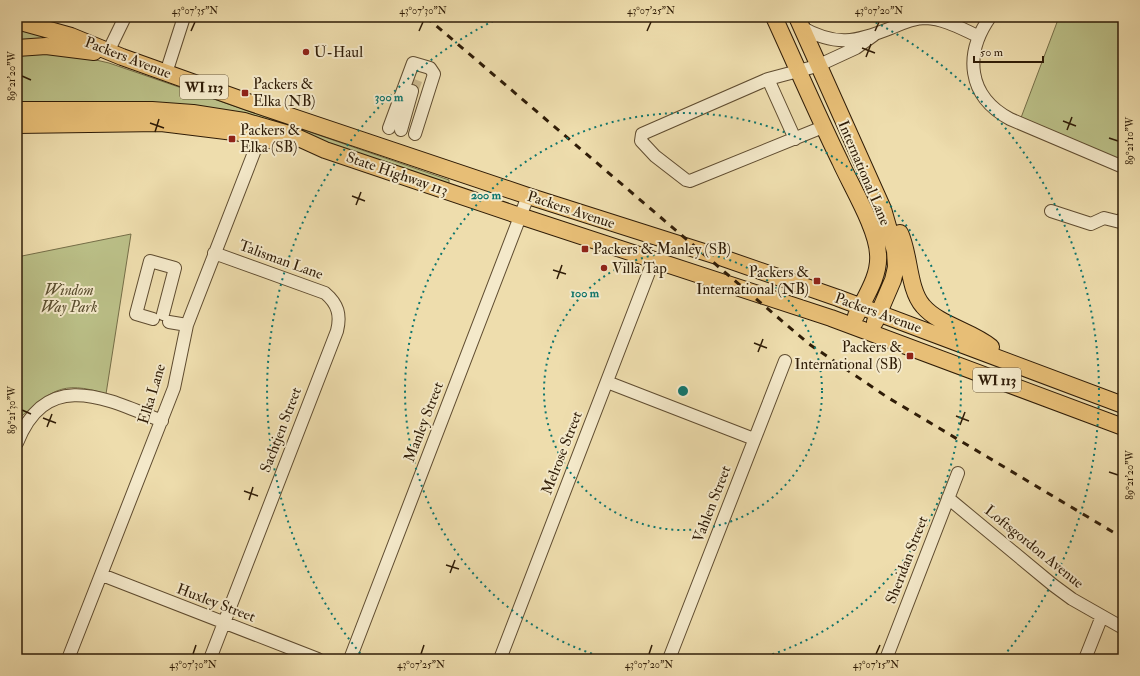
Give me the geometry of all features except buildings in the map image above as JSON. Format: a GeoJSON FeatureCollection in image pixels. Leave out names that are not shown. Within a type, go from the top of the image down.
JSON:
{"type":"FeatureCollection","features":[{"type":"Feature","properties":{"kind":"main road","name":"International Lane"},"geometry":{"type":"LineString","coordinates":[[774,17],[823,127],[867,217],[878,254],[874,279],[852,325]]}},
{"type":"Feature","properties":{"kind":"main road","name":"Packers Avenue"},"geometry":{"type":"LineString","coordinates":[[17,21],[66,34],[166,73],[528,196],[698,250],[860,306],[1123,405]]}},
{"type":"Feature","properties":{"kind":"main road","name":"International Lane"},"geometry":{"type":"LineString","coordinates":[[799,22],[817,66],[883,209],[895,251],[896,267],[888,293],[871,332]]}},
{"type":"Feature","properties":{"kind":"main road","name":"WI 113"},"geometry":{"type":"LineString","coordinates":[[17,48],[46,46],[115,54]]}},
{"type":"Feature","properties":{"kind":"main road"},"geometry":{"type":"LineString","coordinates":[[17,110],[152,110],[211,115],[244,121],[292,135],[322,149]]}},
{"type":"Feature","properties":{"kind":"main road","name":"WI 113"},"geometry":{"type":"LineString","coordinates":[[17,125],[161,123],[260,137],[305,148],[322,149]]}},
{"type":"Feature","properties":{"kind":"main road","name":"State Highway 113"},"geometry":{"type":"LineString","coordinates":[[322,149],[520,216],[654,259]]}},
{"type":"Feature","properties":{"kind":"main road"},"geometry":{"type":"LineString","coordinates":[[883,209],[897,227],[903,241],[914,290],[922,305],[933,314],[989,346],[1005,361]]}},
{"type":"Feature","properties":{"kind":"main road","name":"Packers Avenue"},"geometry":{"type":"LineString","coordinates":[[654,259],[852,325],[1123,427]]}},
{"type":"Feature","properties":{"kind":"street"},"geometry":{"type":"LineString","coordinates":[[115,54],[125,17]]}},
{"type":"Feature","properties":{"kind":"street"},"geometry":{"type":"LineString","coordinates":[[166,73],[184,17]]}},
{"type":"Feature","properties":{"kind":"street"},"geometry":{"type":"LineString","coordinates":[[990,17],[978,36],[974,53],[975,80],[982,94],[991,105],[1010,118],[1123,168]]}},
{"type":"Feature","properties":{"kind":"street"},"geometry":{"type":"LineString","coordinates":[[799,22],[815,35],[840,41],[853,41],[874,35],[899,24],[925,18],[944,22],[978,36]]}},
{"type":"Feature","properties":{"kind":"street"},"geometry":{"type":"LineString","coordinates":[[823,127],[690,181],[686,180],[655,156],[641,141],[642,134],[768,79],[817,66],[856,48],[874,35]]}},
{"type":"Feature","properties":{"kind":"street"},"geometry":{"type":"LineString","coordinates":[[412,91],[395,129],[410,66],[413,63],[420,71],[430,68],[434,74],[415,134]]}},
{"type":"Feature","properties":{"kind":"street"},"geometry":{"type":"LineString","coordinates":[[768,79],[795,138]]}},
{"type":"Feature","properties":{"kind":"street","name":"Elka Lane"},"geometry":{"type":"LineString","coordinates":[[68,659],[162,421],[174,388],[187,325],[260,137]]}},
{"type":"Feature","properties":{"kind":"street","name":"Manley Street"},"geometry":{"type":"LineString","coordinates":[[350,659],[528,196]]}},
{"type":"Feature","properties":{"kind":"street"},"geometry":{"type":"LineString","coordinates":[[1051,210],[1091,224],[1104,218],[1120,222],[1123,218]]}},
{"type":"Feature","properties":{"kind":"street","name":"Talisman Lane"},"geometry":{"type":"LineString","coordinates":[[214,253],[316,289],[325,293],[334,302]]}},
{"type":"Feature","properties":{"kind":"street","name":"Melrose Street"},"geometry":{"type":"LineString","coordinates":[[500,659],[654,259]]}},
{"type":"Feature","properties":{"kind":"street","name":"Sachtjen Street"},"geometry":{"type":"LineString","coordinates":[[210,659],[337,330],[340,319],[334,302]]}},
{"type":"Feature","properties":{"kind":"street"},"geometry":{"type":"LineString","coordinates":[[161,318],[187,325]]}},
{"type":"Feature","properties":{"kind":"street","name":"Vahlen Street"},"geometry":{"type":"LineString","coordinates":[[669,659],[785,361]]}},
{"type":"Feature","properties":{"kind":"street"},"geometry":{"type":"LineString","coordinates":[[606,382],[754,439]]}},
{"type":"Feature","properties":{"kind":"street"},"geometry":{"type":"LineString","coordinates":[[17,443],[23,427],[36,412],[51,400],[65,395],[101,397],[162,421]]}},
{"type":"Feature","properties":{"kind":"street","name":"Sheridan Street"},"geometry":{"type":"LineString","coordinates":[[886,659],[958,473]]}},
{"type":"Feature","properties":{"kind":"street","name":"Loftsgordon Avenue"},"geometry":{"type":"LineString","coordinates":[[948,498],[1072,600],[1123,628]]}},
{"type":"Feature","properties":{"kind":"street","name":"Huxley Street"},"geometry":{"type":"LineString","coordinates":[[102,575],[318,659]]}},
{"type":"Feature","properties":{"kind":"street"},"geometry":{"type":"LineString","coordinates":[[1085,659],[1102,616]]}},
{"type":"Feature","properties":{"kind":"green space"},"geometry":{"type":"Polygon","coordinates":[[[1059,17],[1123,17],[1123,167],[1019,123],[1059,17]]]}},
{"type":"Feature","properties":{"kind":"green space"},"geometry":{"type":"Polygon","coordinates":[[[17,25],[73,41],[17,44],[17,25]]]}},
{"type":"Feature","properties":{"kind":"green space"},"geometry":{"type":"Polygon","coordinates":[[[47,54],[83,57],[109,63],[449,180],[449,183],[428,179],[280,129],[17,104],[17,55],[47,54]]]}},
{"type":"Feature","properties":{"kind":"green space","name":"Windom Way Park"},"geometry":{"type":"Polygon","coordinates":[[[131,234],[106,394],[77,388],[67,388],[48,396],[17,420],[17,257],[131,234]]]}},
{"type":"Feature","properties":{"kind":"tunnel"},"geometry":{"type":"LineString","coordinates":[[412,91],[418,76]]}},
{"type":"Feature","properties":{"kind":"railway"},"geometry":{"type":"LineString","coordinates":[[426,17],[809,344],[887,397],[1123,538]]}},
{"type":"Feature","properties":{"kind":"place","name":"U-Haul"},"geometry":{"type":"Point","coordinates":[306,52]}},
{"type":"Feature","properties":{"kind":"place","name":"Packers & Elka (NB)"},"geometry":{"type":"Point","coordinates":[245,93]}},
{"type":"Feature","properties":{"kind":"place","name":"Packers & Elka (SB)"},"geometry":{"type":"Point","coordinates":[232,139]}},
{"type":"Feature","properties":{"kind":"place","name":"Packers & Manley (SB)"},"geometry":{"type":"Point","coordinates":[585,249]}},
{"type":"Feature","properties":{"kind":"place","name":"Villa Tap"},"geometry":{"type":"Point","coordinates":[604,268]}},
{"type":"Feature","properties":{"kind":"place","name":"Packers & International (NB)"},"geometry":{"type":"Point","coordinates":[817,281]}},
{"type":"Feature","properties":{"kind":"place","name":"Packers & International (SB)"},"geometry":{"type":"Point","coordinates":[910,356]}}]}
